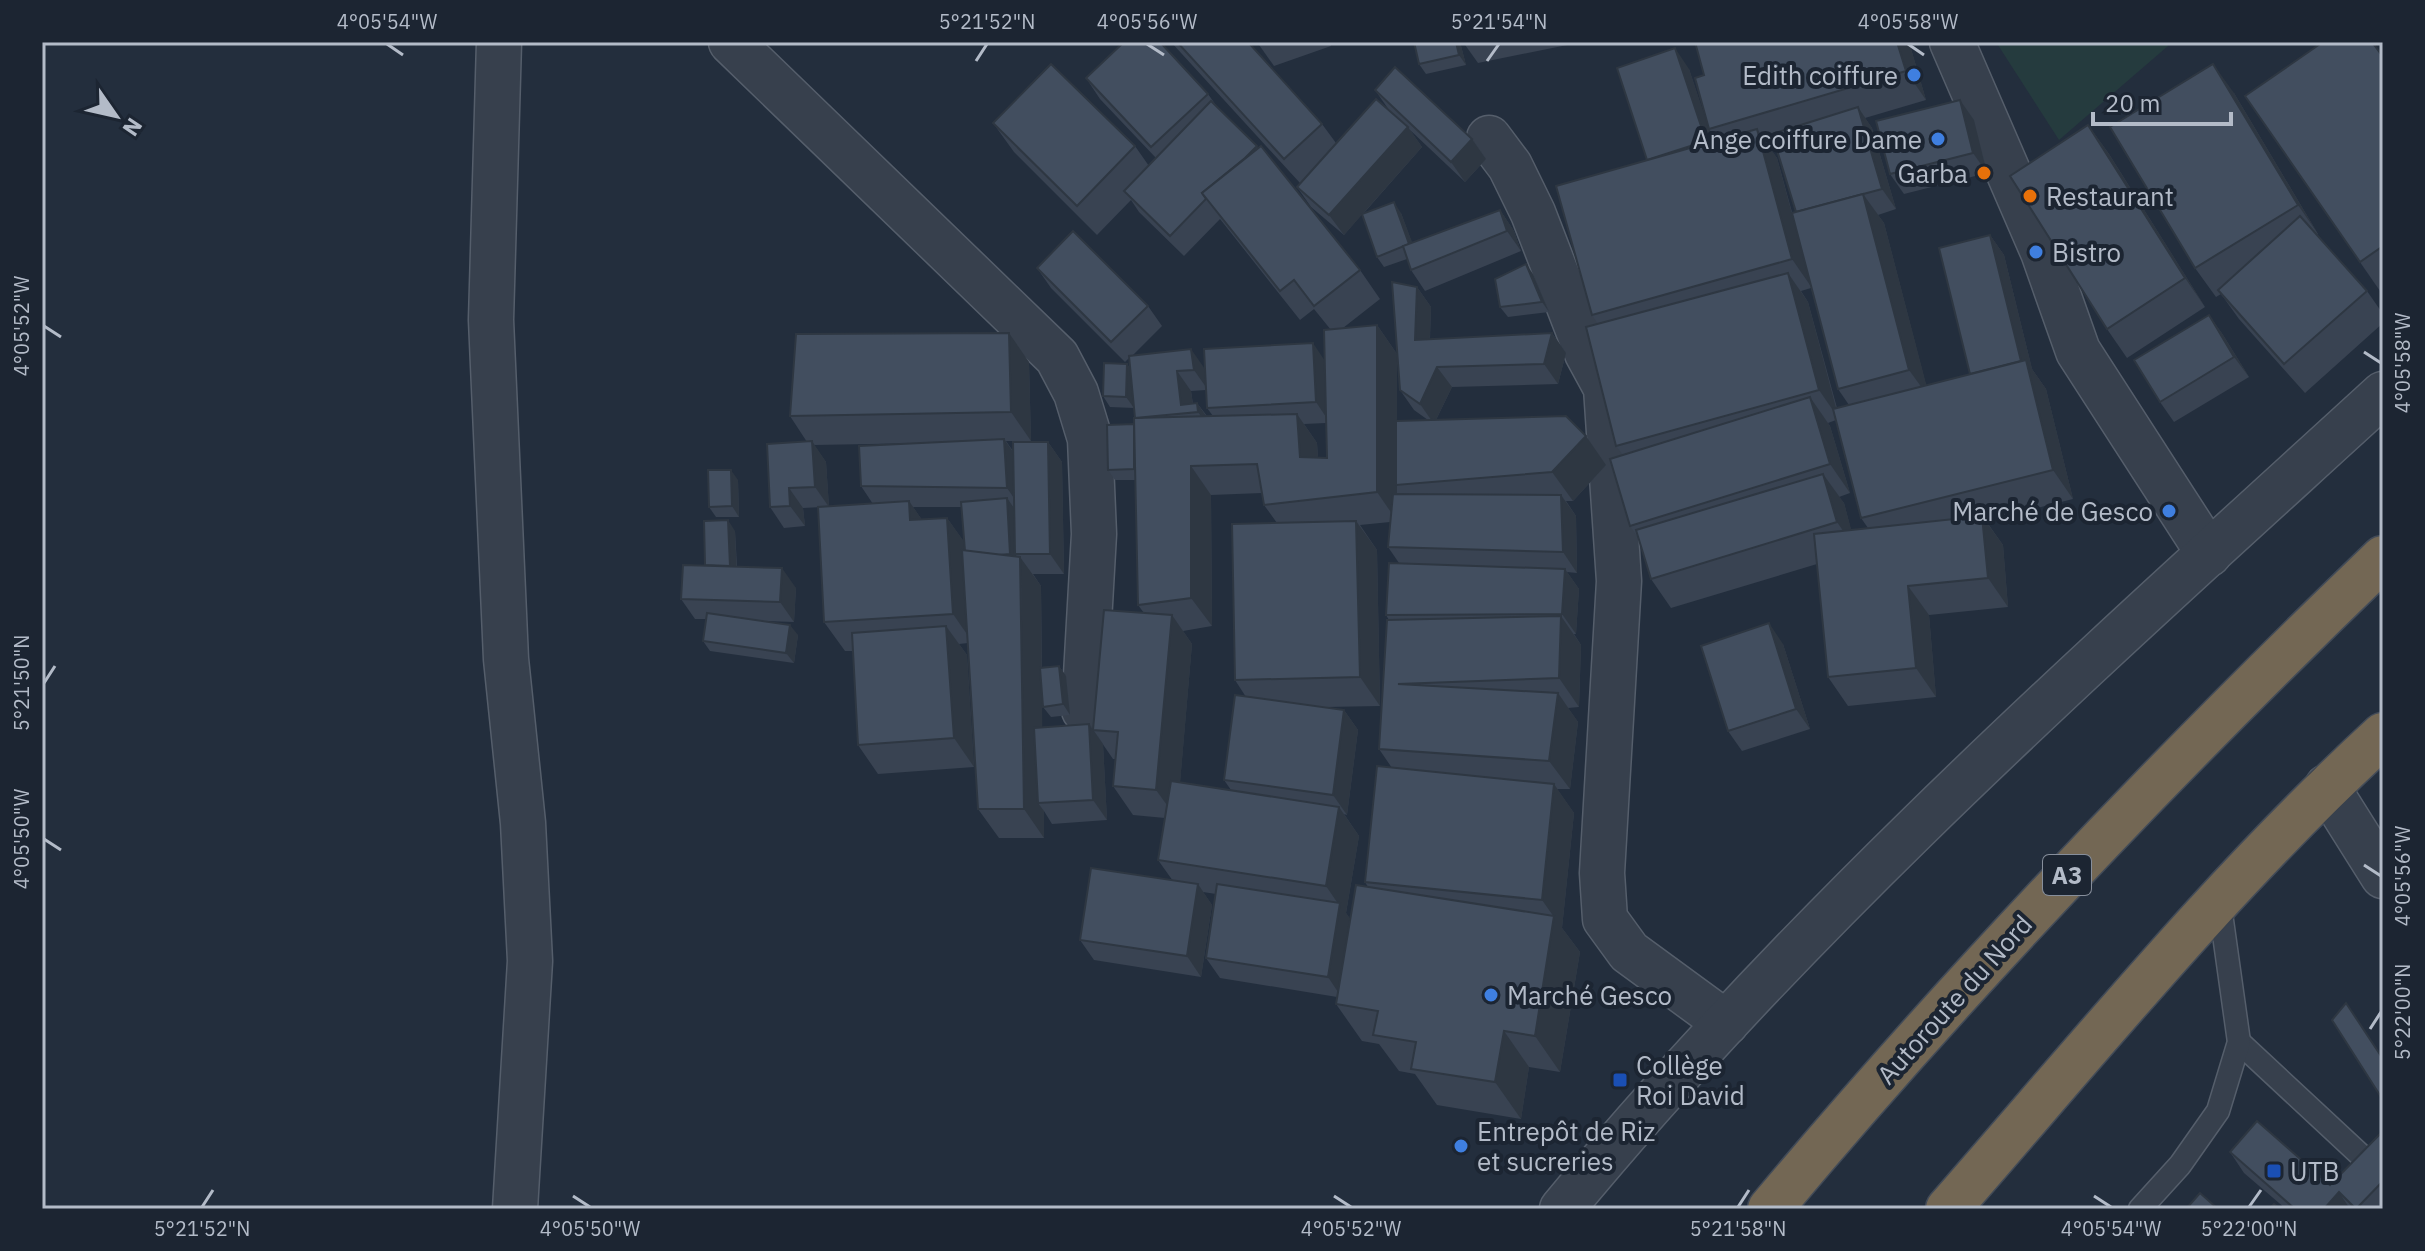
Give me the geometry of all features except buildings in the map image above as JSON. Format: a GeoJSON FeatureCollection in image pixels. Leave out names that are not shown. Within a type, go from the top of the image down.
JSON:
{"type":"FeatureCollection","features":[{"type":"Feature","properties":{"kind":"highway","name":"Autoroute du Nord"},"geometry":{"type":"LineString","coordinates":[[1770,1209],[1843,1122],[2041,902],[2217,718],[2383,558]]}},
{"type":"Feature","properties":{"kind":"highway"},"geometry":{"type":"LineString","coordinates":[[1948,1209],[2219,899],[2327,787],[2383,735]]}},
{"type":"Feature","properties":{"kind":"street"},"geometry":{"type":"LineString","coordinates":[[499,42],[491,320],[506,659],[523,823],[530,961],[515,1209]]}},
{"type":"Feature","properties":{"kind":"street"},"geometry":{"type":"LineString","coordinates":[[731,42],[1057,357],[1076,393],[1090,439],[1094,534],[1084,710]]}},
{"type":"Feature","properties":{"kind":"street"},"geometry":{"type":"LineString","coordinates":[[1952,42],[2043,252],[2078,351],[2209,554]]}},
{"type":"Feature","properties":{"kind":"street"},"geometry":{"type":"LineString","coordinates":[[1489,138],[1510,166],[1533,213],[1587,353],[1606,388],[1619,581],[1602,873],[1605,919],[1629,952],[1726,1023]]}},
{"type":"Feature","properties":{"kind":"street"},"geometry":{"type":"LineString","coordinates":[[1562,1209],[1625,1132],[1838,904],[2131,622],[2383,394]]}},
{"type":"Feature","properties":{"kind":"street"},"geometry":{"type":"LineString","coordinates":[[2327,787],[2383,876]]}},
{"type":"Feature","properties":{"kind":"lane"},"geometry":{"type":"LineString","coordinates":[[2140,1209],[2180,1165],[2218,1111],[2239,1042],[2219,899]]}},
{"type":"Feature","properties":{"kind":"lane"},"geometry":{"type":"LineString","coordinates":[[2239,1042],[2368,1162]]}},
{"type":"Feature","properties":{"kind":"green space"},"geometry":{"type":"Polygon","coordinates":[[[1996,42],[2166,42],[2168,46],[2059,140],[1996,42]]]}},
{"type":"Feature","properties":{"kind":"place","name":"Edith coiffure"},"geometry":{"type":"Point","coordinates":[1914,75]}},
{"type":"Feature","properties":{"kind":"place","name":"Ange coiffure Dame"},"geometry":{"type":"Point","coordinates":[1938,139]}},
{"type":"Feature","properties":{"kind":"place","name":"Garba"},"geometry":{"type":"Point","coordinates":[1984,173]}},
{"type":"Feature","properties":{"kind":"place","name":"Restaurant"},"geometry":{"type":"Point","coordinates":[2030,196]}},
{"type":"Feature","properties":{"kind":"place","name":"Bistro"},"geometry":{"type":"Point","coordinates":[2036,252]}},
{"type":"Feature","properties":{"kind":"place","name":"Marché de Gesco"},"geometry":{"type":"Point","coordinates":[2169,511]}},
{"type":"Feature","properties":{"kind":"place","name":"Marché Gesco"},"geometry":{"type":"Point","coordinates":[1491,995]}},
{"type":"Feature","properties":{"kind":"place","name":"Collège Roi David"},"geometry":{"type":"Point","coordinates":[1620,1080]}},
{"type":"Feature","properties":{"kind":"place","name":"Entrepôt de Riz et sucreries"},"geometry":{"type":"Point","coordinates":[1461,1146]}},
{"type":"Feature","properties":{"kind":"place","name":"UTB"},"geometry":{"type":"Point","coordinates":[2274,1171]}}]}
